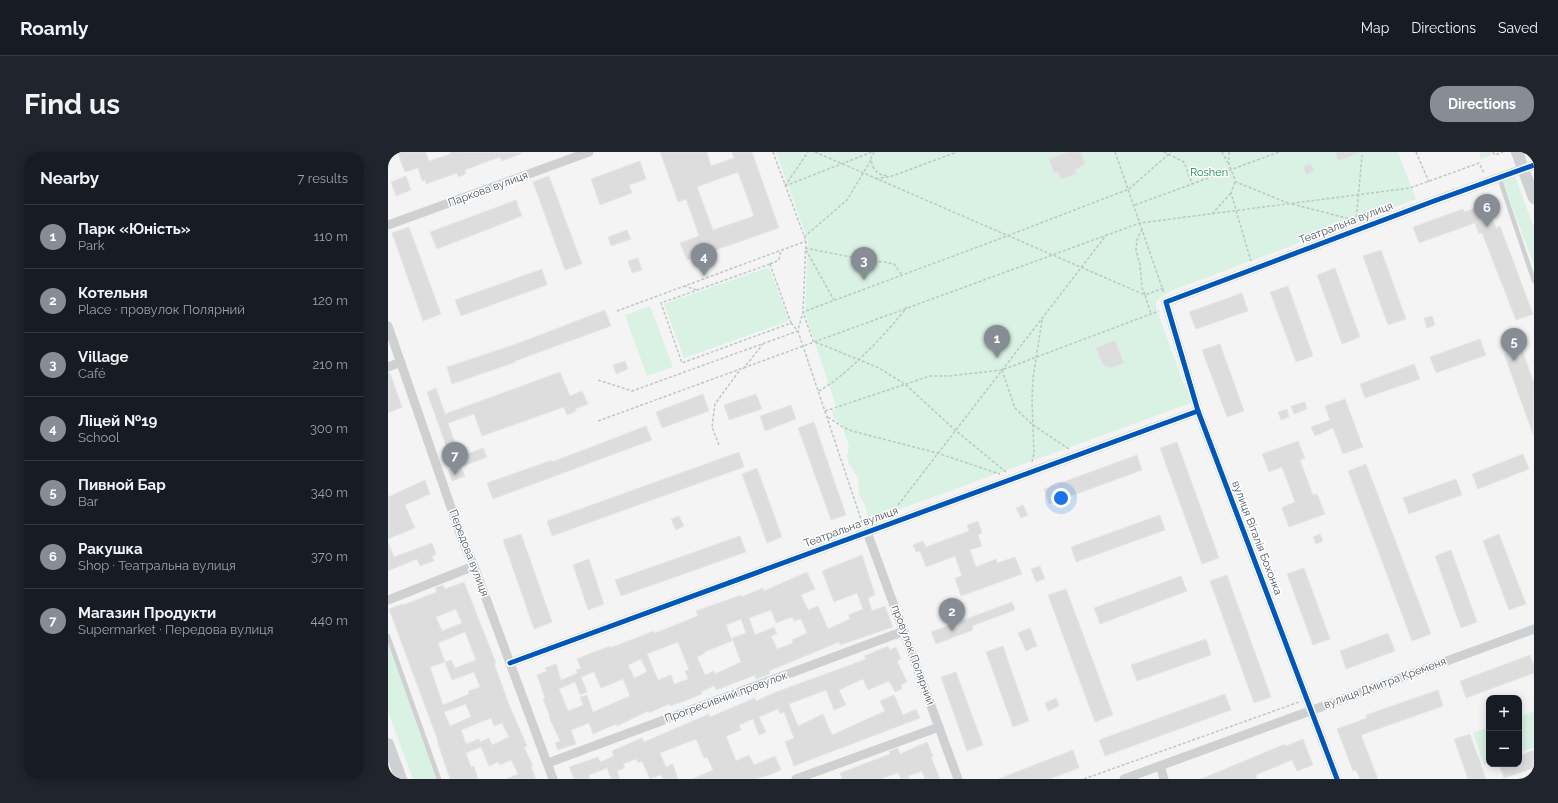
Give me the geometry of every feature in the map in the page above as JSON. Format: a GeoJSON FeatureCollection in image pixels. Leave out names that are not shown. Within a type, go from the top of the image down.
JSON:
{"type":"FeatureCollection","features":[{"type":"Feature","properties":{"kind":"main road"},"geometry":{"type":"LineString","coordinates":[[1517,152],[1528,167],[1534,198]]}},
{"type":"Feature","properties":{"kind":"main road"},"geometry":{"type":"LineString","coordinates":[[388,744],[401,779]]}},
{"type":"Feature","properties":{"kind":"street","name":"Паркова вулиця"},"geometry":{"type":"LineString","coordinates":[[388,226],[589,152]]}},
{"type":"Feature","properties":{"kind":"street","name":"Театральна вулиця"},"geometry":{"type":"LineString","coordinates":[[1164,304],[1528,167]]}},
{"type":"Feature","properties":{"kind":"street","name":"вулиця Віталія Бохонка"},"geometry":{"type":"LineString","coordinates":[[1164,304],[1198,411],[1337,779]]}},
{"type":"Feature","properties":{"kind":"street","name":"Передова вулиця"},"geometry":{"type":"LineString","coordinates":[[388,326],[435,463],[553,779]]}},
{"type":"Feature","properties":{"kind":"street"},"geometry":{"type":"LineString","coordinates":[[388,367],[401,362]]}},
{"type":"Feature","properties":{"kind":"street","name":"Театральна вулиця"},"geometry":{"type":"LineString","coordinates":[[510,663],[865,528],[887,525],[1198,411]]}},
{"type":"Feature","properties":{"kind":"street","name":"провулок Полярний"},"geometry":{"type":"LineString","coordinates":[[865,528],[958,779]]}},
{"type":"Feature","properties":{"kind":"street"},"geometry":{"type":"LineString","coordinates":[[388,600],[474,566]]}},
{"type":"Feature","properties":{"kind":"street","name":"вулиця Дмитра Кременя"},"geometry":{"type":"LineString","coordinates":[[1124,779],[1534,629]]}},
{"type":"Feature","properties":{"kind":"street","name":"Прогресивний провулок"},"geometry":{"type":"LineString","coordinates":[[548,763],[904,631]]}},
{"type":"Feature","properties":{"kind":"street"},"geometry":{"type":"LineString","coordinates":[[796,779],[939,727]]}},
{"type":"Feature","properties":{"kind":"street"},"geometry":{"type":"LineString","coordinates":[[1160,766],[1164,779]]}},
{"type":"Feature","properties":{"kind":"lane"},"geometry":{"type":"LineString","coordinates":[[1499,177],[1534,281]]}},
{"type":"Feature","properties":{"kind":"lane"},"geometry":{"type":"LineString","coordinates":[[388,636],[439,779]]}},
{"type":"Feature","properties":{"kind":"path"},"geometry":{"type":"LineString","coordinates":[[773,152],[806,240],[803,312],[798,330]]}},
{"type":"Feature","properties":{"kind":"path"},"geometry":{"type":"LineString","coordinates":[[785,186],[808,152]]}},
{"type":"Feature","properties":{"kind":"path"},"geometry":{"type":"LineString","coordinates":[[815,152],[1145,295],[1164,288]]}},
{"type":"Feature","properties":{"kind":"path"},"geometry":{"type":"LineString","coordinates":[[785,186],[873,152]]}},
{"type":"Feature","properties":{"kind":"path"},"geometry":{"type":"LineString","coordinates":[[804,237],[847,200],[871,160],[873,152]]}},
{"type":"Feature","properties":{"kind":"path"},"geometry":{"type":"LineString","coordinates":[[875,179],[892,176],[957,152]]}},
{"type":"Feature","properties":{"kind":"path"},"geometry":{"type":"LineString","coordinates":[[826,411],[930,376],[949,376],[1002,370],[1151,314],[1164,304],[1164,288],[1115,152]]}},
{"type":"Feature","properties":{"kind":"path"},"geometry":{"type":"LineString","coordinates":[[1164,152],[1184,162],[1192,184]]}},
{"type":"Feature","properties":{"kind":"path"},"geometry":{"type":"LineString","coordinates":[[803,312],[1129,189],[1171,152]]}},
{"type":"Feature","properties":{"kind":"path"},"geometry":{"type":"LineString","coordinates":[[1222,152],[1229,165]]}},
{"type":"Feature","properties":{"kind":"path"},"geometry":{"type":"LineString","coordinates":[[1229,152],[1230,170],[1236,182],[1290,204],[1350,219],[1355,224]]}},
{"type":"Feature","properties":{"kind":"path"},"geometry":{"type":"LineString","coordinates":[[1134,205],[1279,152]]}},
{"type":"Feature","properties":{"kind":"path"},"geometry":{"type":"LineString","coordinates":[[1416,152],[1429,182]]}},
{"type":"Feature","properties":{"kind":"path"},"geometry":{"type":"LineString","coordinates":[[1493,152],[1495,155],[1504,152]]}},
{"type":"Feature","properties":{"kind":"path"},"geometry":{"type":"LineString","coordinates":[[1355,224],[1362,155]]}},
{"type":"Feature","properties":{"kind":"path"},"geometry":{"type":"LineString","coordinates":[[871,160],[872,168],[878,173],[892,176]]}},
{"type":"Feature","properties":{"kind":"path"},"geometry":{"type":"LineString","coordinates":[[598,421],[803,347],[813,341],[1050,254],[1140,223],[1410,188],[1480,163],[1484,175]]}},
{"type":"Feature","properties":{"kind":"path"},"geometry":{"type":"LineString","coordinates":[[1212,214],[1231,193],[1236,182]]}},
{"type":"Feature","properties":{"kind":"path"},"geometry":{"type":"LineString","coordinates":[[1231,193],[1252,262]]}},
{"type":"Feature","properties":{"kind":"path"},"geometry":{"type":"LineString","coordinates":[[1348,226],[1355,224]]}},
{"type":"Feature","properties":{"kind":"path"},"geometry":{"type":"LineString","coordinates":[[1142,229],[1137,240],[1136,250],[1140,265],[1142,288],[1151,314]]}},
{"type":"Feature","properties":{"kind":"path"},"geometry":{"type":"LineString","coordinates":[[887,525],[890,515],[1107,234]]}},
{"type":"Feature","properties":{"kind":"path"},"geometry":{"type":"LineString","coordinates":[[617,311],[806,240]]}},
{"type":"Feature","properties":{"kind":"path"},"geometry":{"type":"LineString","coordinates":[[805,248],[894,264],[902,275]]}},
{"type":"Feature","properties":{"kind":"path"},"geometry":{"type":"LineString","coordinates":[[805,248],[834,300]]}},
{"type":"Feature","properties":{"kind":"path"},"geometry":{"type":"LineString","coordinates":[[781,250],[779,260],[770,264],[661,303],[682,363],[791,323]]}},
{"type":"Feature","properties":{"kind":"path"},"geometry":{"type":"LineString","coordinates":[[770,264],[791,323],[798,330],[865,528]]}},
{"type":"Feature","properties":{"kind":"path"},"geometry":{"type":"LineString","coordinates":[[684,286],[697,290]]}},
{"type":"Feature","properties":{"kind":"path"},"geometry":{"type":"LineString","coordinates":[[819,391],[826,387],[858,359],[894,324],[907,307]]}},
{"type":"Feature","properties":{"kind":"path"},"geometry":{"type":"LineString","coordinates":[[803,312],[813,341],[880,368],[905,384],[955,430],[1006,472]]}},
{"type":"Feature","properties":{"kind":"path"},"geometry":{"type":"LineString","coordinates":[[1032,462],[1034,453],[1032,401],[1036,357],[1042,318]]}},
{"type":"Feature","properties":{"kind":"path"},"geometry":{"type":"LineString","coordinates":[[598,380],[632,391],[798,330]]}},
{"type":"Feature","properties":{"kind":"path"},"geometry":{"type":"LineString","coordinates":[[718,445],[712,427],[714,404],[736,374],[764,343]]}},
{"type":"Feature","properties":{"kind":"path"},"geometry":{"type":"LineString","coordinates":[[1002,370],[1015,408],[1033,424],[1070,449]]}},
{"type":"Feature","properties":{"kind":"path"},"geometry":{"type":"LineString","coordinates":[[827,417],[852,431],[937,454],[1000,474]]}},
{"type":"Feature","properties":{"kind":"path"},"geometry":{"type":"LineString","coordinates":[[1084,779],[1308,699]]}},
{"type":"Feature","properties":{"kind":"green space","name":"Roshen"},"geometry":{"type":"Polygon","coordinates":[[[776,152],[1398,152],[1416,199],[1168,292],[1156,301],[1156,308],[1191,403],[873,519],[872,515],[868,518],[866,507],[859,494],[858,478],[849,464],[847,456],[849,446],[842,425],[836,421],[833,415],[832,411],[837,409],[805,313],[808,241],[776,152]]]}},
{"type":"Feature","properties":{"kind":"green space"},"geometry":{"type":"Polygon","coordinates":[[[1479,152],[1491,152],[1492,155],[1481,159],[1479,152]]]}},
{"type":"Feature","properties":{"kind":"green space"},"geometry":{"type":"Polygon","coordinates":[[[1513,176],[1516,179],[1534,228],[1534,266],[1502,179],[1513,176]]]}},
{"type":"Feature","properties":{"kind":"green space"},"geometry":{"type":"Polygon","coordinates":[[[769,267],[789,321],[684,358],[664,304],[769,267]]]}},
{"type":"Feature","properties":{"kind":"green space"},"geometry":{"type":"Polygon","coordinates":[[[650,306],[673,367],[647,376],[625,315],[650,306]]]}},
{"type":"Feature","properties":{"kind":"green space"},"geometry":{"type":"Polygon","coordinates":[[[388,641],[437,779],[413,779],[388,712],[388,641]]]}},
{"type":"Feature","properties":{"kind":"green space"},"geometry":{"type":"Polygon","coordinates":[[[1534,711],[1534,747],[1522,752],[1522,731],[1522,716],[1534,711]]]}},
{"type":"Feature","properties":{"kind":"green space"},"geometry":{"type":"Polygon","coordinates":[[[1486,728],[1486,764],[1484,765],[1473,733],[1486,728]]]}},
{"type":"Feature","properties":{"kind":"building"},"geometry":{"type":"Polygon","coordinates":[[[397,152],[426,152],[429,161],[450,154],[450,152],[523,153],[502,161],[500,157],[465,170],[466,174],[458,177],[457,173],[426,184],[425,180],[422,181],[418,168],[405,172],[397,152]]]}},
{"type":"Feature","properties":{"kind":"building"},"geometry":{"type":"Polygon","coordinates":[[[660,152],[707,152],[711,166],[734,158],[732,152],[752,152],[779,228],[687,260],[680,243],[699,236],[686,199],[678,202],[660,152]],[[738,172],[697,187],[713,230],[754,216],[738,172]]]}},
{"type":"Feature","properties":{"kind":"building"},"geometry":{"type":"Polygon","coordinates":[[[1068,152],[1081,152],[1085,164],[1075,170],[1077,174],[1061,179],[1058,172],[1054,173],[1049,159],[1068,152]]]}},
{"type":"Feature","properties":{"kind":"building"},"geometry":{"type":"Polygon","coordinates":[[[1335,152],[1358,152],[1359,153],[1338,161],[1335,152]]]}},
{"type":"Feature","properties":{"kind":"building"},"geometry":{"type":"Polygon","coordinates":[[[640,161],[646,179],[629,185],[632,193],[600,205],[591,179],[640,161]]]}},
{"type":"Feature","properties":{"kind":"building"},"geometry":{"type":"Polygon","coordinates":[[[1311,164],[1314,172],[1306,175],[1303,167],[1311,164]]]}},
{"type":"Feature","properties":{"kind":"building"},"geometry":{"type":"Polygon","coordinates":[[[406,176],[411,190],[396,196],[391,182],[406,176]]]}},
{"type":"Feature","properties":{"kind":"building"},"geometry":{"type":"Polygon","coordinates":[[[549,176],[582,264],[565,270],[533,182],[549,176]]]}},
{"type":"Feature","properties":{"kind":"building"},"geometry":{"type":"Polygon","coordinates":[[[516,200],[522,216],[437,249],[430,232],[516,200]]]}},
{"type":"Feature","properties":{"kind":"building"},"geometry":{"type":"Polygon","coordinates":[[[1487,204],[1496,228],[1500,226],[1533,314],[1516,320],[1482,233],[1479,234],[1475,223],[1419,243],[1413,227],[1463,209],[1464,212],[1487,204]]]}},
{"type":"Feature","properties":{"kind":"building"},"geometry":{"type":"Polygon","coordinates":[[[409,227],[441,314],[423,321],[392,233],[409,227]]]}},
{"type":"Feature","properties":{"kind":"building"},"geometry":{"type":"Polygon","coordinates":[[[627,230],[631,239],[611,246],[608,237],[627,230]]]}},
{"type":"Feature","properties":{"kind":"building"},"geometry":{"type":"Polygon","coordinates":[[[1381,250],[1406,319],[1388,325],[1363,256],[1381,250]]]}},
{"type":"Feature","properties":{"kind":"building"},"geometry":{"type":"Polygon","coordinates":[[[638,258],[642,270],[632,273],[628,261],[638,258]]]}},
{"type":"Feature","properties":{"kind":"building"},"geometry":{"type":"Polygon","coordinates":[[[1335,268],[1360,337],[1342,344],[1317,275],[1335,268]]]}},
{"type":"Feature","properties":{"kind":"building"},"geometry":{"type":"Polygon","coordinates":[[[542,269],[547,285],[461,316],[455,300],[542,269]]]}},
{"type":"Feature","properties":{"kind":"building"},"geometry":{"type":"Polygon","coordinates":[[[1288,286],[1313,356],[1296,362],[1270,292],[1288,286]]]}},
{"type":"Feature","properties":{"kind":"building"},"geometry":{"type":"Polygon","coordinates":[[[1242,293],[1248,311],[1196,329],[1189,312],[1242,293]]]}},
{"type":"Feature","properties":{"kind":"building"},"geometry":{"type":"Polygon","coordinates":[[[605,310],[611,326],[515,361],[516,362],[452,384],[447,367],[519,343],[605,310]]]}},
{"type":"Feature","properties":{"kind":"building"},"geometry":{"type":"Polygon","coordinates":[[[1432,316],[1435,325],[1427,328],[1424,318],[1432,316]]]}},
{"type":"Feature","properties":{"kind":"building"},"geometry":{"type":"Polygon","coordinates":[[[1480,339],[1486,355],[1436,373],[1430,357],[1480,339]]]}},
{"type":"Feature","properties":{"kind":"building"},"geometry":{"type":"Polygon","coordinates":[[[1115,340],[1124,363],[1110,368],[1103,365],[1096,348],[1115,340]]]}},
{"type":"Feature","properties":{"kind":"building"},"geometry":{"type":"Polygon","coordinates":[[[1220,344],[1244,411],[1227,417],[1202,350],[1220,344]]]}},
{"type":"Feature","properties":{"kind":"building"},"geometry":{"type":"Polygon","coordinates":[[[1521,347],[1534,383],[1533,434],[1504,354],[1521,347]]]}},
{"type":"Feature","properties":{"kind":"building"},"geometry":{"type":"Polygon","coordinates":[[[625,361],[628,369],[616,374],[613,365],[625,361]]]}},
{"type":"Feature","properties":{"kind":"building"},"geometry":{"type":"Polygon","coordinates":[[[1414,364],[1420,379],[1365,398],[1360,384],[1414,364]]]}},
{"type":"Feature","properties":{"kind":"building"},"geometry":{"type":"Polygon","coordinates":[[[560,372],[570,396],[582,391],[588,404],[575,409],[576,411],[567,415],[564,407],[482,436],[474,414],[448,423],[460,457],[483,448],[487,457],[461,467],[465,476],[452,481],[448,470],[453,468],[451,460],[427,392],[436,388],[445,414],[560,372]]]}},
{"type":"Feature","properties":{"kind":"building"},"geometry":{"type":"Polygon","coordinates":[[[388,373],[390,373],[402,407],[388,413],[388,373]]]}},
{"type":"Feature","properties":{"kind":"building"},"geometry":{"type":"Polygon","coordinates":[[[703,394],[709,411],[662,428],[656,412],[703,394]]]}},
{"type":"Feature","properties":{"kind":"building"},"geometry":{"type":"Polygon","coordinates":[[[756,394],[762,409],[729,420],[724,405],[756,394]]]}},
{"type":"Feature","properties":{"kind":"building"},"geometry":{"type":"Polygon","coordinates":[[[1345,399],[1363,447],[1343,454],[1333,428],[1315,436],[1311,427],[1330,420],[1325,406],[1345,399]]]}},
{"type":"Feature","properties":{"kind":"building"},"geometry":{"type":"Polygon","coordinates":[[[1305,402],[1307,409],[1294,414],[1291,406],[1305,402]]]}},
{"type":"Feature","properties":{"kind":"building"},"geometry":{"type":"Polygon","coordinates":[[[791,405],[796,419],[765,431],[760,416],[791,405]]]}},
{"type":"Feature","properties":{"kind":"building"},"geometry":{"type":"Polygon","coordinates":[[[1287,409],[1289,417],[1281,420],[1278,412],[1287,409]]]}},
{"type":"Feature","properties":{"kind":"building"},"geometry":{"type":"Polygon","coordinates":[[[814,422],[846,515],[831,520],[798,428],[814,422]]]}},
{"type":"Feature","properties":{"kind":"building"},"geometry":{"type":"Polygon","coordinates":[[[646,426],[652,440],[493,499],[487,483],[552,460],[552,462],[646,426]]]}},
{"type":"Feature","properties":{"kind":"building"},"geometry":{"type":"Polygon","coordinates":[[[1298,441],[1305,458],[1300,460],[1313,495],[1317,494],[1325,514],[1289,527],[1282,509],[1283,507],[1295,502],[1282,467],[1269,472],[1262,454],[1298,441]]]}},
{"type":"Feature","properties":{"kind":"building"},"geometry":{"type":"Polygon","coordinates":[[[1177,442],[1219,558],[1202,564],[1160,448],[1177,442]]]}},
{"type":"Feature","properties":{"kind":"building"},"geometry":{"type":"Polygon","coordinates":[[[739,452],[744,467],[552,536],[547,521],[739,452]]]}},
{"type":"Feature","properties":{"kind":"building"},"geometry":{"type":"Polygon","coordinates":[[[1523,454],[1529,469],[1478,489],[1472,474],[1523,454]]]}},
{"type":"Feature","properties":{"kind":"building"},"geometry":{"type":"Polygon","coordinates":[[[1137,455],[1142,470],[1049,504],[1044,489],[1137,455]]]}},
{"type":"Feature","properties":{"kind":"building"},"geometry":{"type":"Polygon","coordinates":[[[1366,464],[1431,634],[1412,641],[1348,471],[1366,464]]]}},
{"type":"Feature","properties":{"kind":"building"},"geometry":{"type":"Polygon","coordinates":[[[757,468],[782,537],[767,543],[742,474],[757,468]]]}},
{"type":"Feature","properties":{"kind":"building"},"geometry":{"type":"Polygon","coordinates":[[[1456,479],[1462,495],[1409,514],[1403,498],[1456,479]]]}},
{"type":"Feature","properties":{"kind":"building"},"geometry":{"type":"Polygon","coordinates":[[[425,480],[430,494],[405,505],[415,528],[388,539],[388,497],[425,480]]]}},
{"type":"Feature","properties":{"kind":"building"},"geometry":{"type":"Polygon","coordinates":[[[1023,505],[1028,515],[1021,518],[1016,508],[1023,505]]]}},
{"type":"Feature","properties":{"kind":"building"},"geometry":{"type":"Polygon","coordinates":[[[1160,515],[1165,530],[1076,562],[1071,547],[1160,515]]]}},
{"type":"Feature","properties":{"kind":"building"},"geometry":{"type":"Polygon","coordinates":[[[679,516],[684,526],[676,530],[671,519],[679,516]]]}},
{"type":"Feature","properties":{"kind":"building"},"geometry":{"type":"Polygon","coordinates":[[[978,521],[982,533],[978,535],[982,546],[970,550],[976,567],[996,559],[997,563],[1015,557],[1022,574],[961,596],[955,578],[962,576],[955,556],[926,567],[920,551],[916,552],[913,545],[923,541],[926,547],[969,531],[967,525],[978,521]]]}},
{"type":"Feature","properties":{"kind":"building"},"geometry":{"type":"Polygon","coordinates":[[[521,534],[552,622],[534,629],[503,540],[521,534]]]}},
{"type":"Feature","properties":{"kind":"building"},"geometry":{"type":"Polygon","coordinates":[[[1320,534],[1323,541],[1316,544],[1313,537],[1320,534]]]}},
{"type":"Feature","properties":{"kind":"building"},"geometry":{"type":"Polygon","coordinates":[[[1499,534],[1526,604],[1509,610],[1483,541],[1499,534]]]}},
{"type":"Feature","properties":{"kind":"building"},"geometry":{"type":"Polygon","coordinates":[[[740,536],[746,552],[621,596],[615,580],[740,536]]]}},
{"type":"Feature","properties":{"kind":"building"},"geometry":{"type":"Polygon","coordinates":[[[388,542],[394,557],[432,543],[436,554],[432,556],[434,561],[420,566],[417,559],[388,571],[388,542]]]}},
{"type":"Feature","properties":{"kind":"building"},"geometry":{"type":"Polygon","coordinates":[[[1451,550],[1477,622],[1461,628],[1435,556],[1451,550]]]}},
{"type":"Feature","properties":{"kind":"building"},"geometry":{"type":"Polygon","coordinates":[[[862,555],[875,595],[868,598],[872,611],[885,606],[893,627],[840,645],[839,642],[769,671],[770,674],[756,679],[755,675],[716,690],[714,686],[701,692],[702,694],[682,702],[670,706],[669,704],[649,713],[648,711],[617,726],[616,724],[593,734],[589,723],[571,730],[576,744],[558,750],[555,743],[560,741],[549,717],[550,716],[543,699],[545,698],[537,675],[547,671],[545,668],[556,664],[561,680],[578,673],[576,670],[581,668],[577,659],[654,631],[655,633],[698,616],[696,611],[741,595],[741,597],[763,588],[764,591],[807,572],[815,589],[801,595],[808,610],[818,606],[828,629],[850,619],[848,615],[863,609],[857,593],[834,602],[822,571],[862,555]],[[771,610],[749,618],[755,635],[774,627],[777,634],[771,636],[777,649],[793,643],[792,640],[807,633],[801,619],[794,621],[792,617],[776,623],[771,610]],[[741,619],[726,625],[732,641],[704,652],[705,653],[697,657],[705,675],[714,671],[715,674],[741,662],[732,638],[746,633],[741,619]],[[678,642],[647,654],[658,680],[671,675],[674,684],[688,679],[685,671],[689,670],[678,642]],[[641,659],[628,665],[634,678],[647,672],[641,659]],[[594,672],[581,677],[587,692],[580,695],[575,682],[559,689],[568,711],[583,705],[580,697],[587,695],[593,712],[630,696],[623,679],[601,688],[594,672]]]}},
{"type":"Feature","properties":{"kind":"building"},"geometry":{"type":"Polygon","coordinates":[[[589,559],[604,604],[588,610],[573,565],[589,559]]]}},
{"type":"Feature","properties":{"kind":"building"},"geometry":{"type":"Polygon","coordinates":[[[1040,566],[1045,579],[1036,582],[1031,569],[1040,566]]]}},
{"type":"Feature","properties":{"kind":"building"},"geometry":{"type":"Polygon","coordinates":[[[1304,568],[1330,639],[1313,645],[1287,574],[1304,568]]]}},
{"type":"Feature","properties":{"kind":"building"},"geometry":{"type":"Polygon","coordinates":[[[1227,575],[1271,697],[1254,703],[1210,581],[1227,575]]]}},
{"type":"Feature","properties":{"kind":"building"},"geometry":{"type":"Polygon","coordinates":[[[1181,576],[1187,591],[1100,624],[1094,608],[1181,576]]]}},
{"type":"Feature","properties":{"kind":"building"},"geometry":{"type":"Polygon","coordinates":[[[464,582],[496,663],[494,663],[508,702],[527,746],[524,747],[533,766],[531,767],[536,779],[506,779],[518,774],[511,760],[500,765],[498,762],[489,766],[481,747],[466,753],[471,767],[474,766],[478,779],[450,779],[438,741],[389,609],[437,592],[435,588],[443,585],[445,589],[464,582]],[[456,609],[436,617],[442,631],[462,623],[456,609]],[[465,632],[438,643],[445,662],[451,660],[455,668],[476,660],[465,632]],[[445,662],[430,667],[443,705],[469,694],[468,691],[480,687],[474,672],[452,680],[445,662]],[[466,704],[444,712],[450,726],[471,717],[466,704]],[[491,718],[461,730],[466,744],[479,739],[480,742],[489,738],[492,745],[509,737],[502,723],[494,726],[491,718]]]}},
{"type":"Feature","properties":{"kind":"building"},"geometry":{"type":"Polygon","coordinates":[[[1066,589],[1113,715],[1095,722],[1048,595],[1066,589]]]}},
{"type":"Feature","properties":{"kind":"building"},"geometry":{"type":"Polygon","coordinates":[[[1012,602],[1015,610],[972,626],[973,630],[936,644],[931,632],[1012,602]]]}},
{"type":"Feature","properties":{"kind":"building"},"geometry":{"type":"Polygon","coordinates":[[[1030,628],[1037,646],[1026,651],[1018,633],[1030,628]]]}},
{"type":"Feature","properties":{"kind":"building"},"geometry":{"type":"Polygon","coordinates":[[[1388,633],[1395,651],[1346,669],[1340,651],[1388,633]]]}},
{"type":"Feature","properties":{"kind":"building"},"geometry":{"type":"Polygon","coordinates":[[[1206,639],[1211,655],[1137,681],[1131,665],[1206,639]]]}},
{"type":"Feature","properties":{"kind":"building"},"geometry":{"type":"Polygon","coordinates":[[[888,646],[890,650],[896,647],[901,659],[897,661],[907,682],[901,685],[902,689],[895,692],[889,681],[868,690],[863,679],[839,690],[846,705],[834,710],[826,690],[789,704],[798,726],[823,714],[832,735],[885,711],[880,701],[894,695],[903,715],[916,709],[920,718],[794,766],[785,742],[794,738],[784,712],[780,714],[778,709],[759,717],[766,732],[759,735],[753,719],[739,725],[741,730],[726,736],[736,761],[749,755],[754,765],[775,756],[781,770],[755,779],[692,779],[713,770],[707,757],[704,758],[696,739],[660,753],[666,767],[673,764],[678,779],[663,779],[661,775],[650,779],[642,761],[638,763],[636,759],[623,764],[625,768],[617,771],[620,779],[611,779],[607,768],[589,775],[590,779],[574,779],[569,767],[598,757],[600,762],[614,756],[612,751],[642,738],[644,742],[709,714],[710,717],[755,698],[756,701],[776,692],[866,659],[864,656],[888,646]]]}},
{"type":"Feature","properties":{"kind":"building"},"geometry":{"type":"Polygon","coordinates":[[[1003,646],[1029,721],[1013,727],[986,652],[1003,646]]]}},
{"type":"Feature","properties":{"kind":"building"},"geometry":{"type":"Polygon","coordinates":[[[1530,655],[1534,665],[1534,673],[1466,698],[1460,681],[1530,655]]]}},
{"type":"Feature","properties":{"kind":"building"},"geometry":{"type":"Polygon","coordinates":[[[956,672],[983,745],[967,751],[941,677],[956,672]]]}},
{"type":"Feature","properties":{"kind":"building"},"geometry":{"type":"Polygon","coordinates":[[[1438,690],[1443,706],[1361,735],[1378,779],[1360,779],[1356,770],[1353,771],[1337,729],[1367,718],[1366,715],[1438,690]]]}},
{"type":"Feature","properties":{"kind":"building"},"geometry":{"type":"Polygon","coordinates":[[[1225,694],[1231,710],[1105,756],[1099,740],[1225,694]]]}},
{"type":"Feature","properties":{"kind":"building"},"geometry":{"type":"Polygon","coordinates":[[[1056,698],[1059,706],[1048,711],[1045,703],[1056,698]]]}},
{"type":"Feature","properties":{"kind":"building"},"geometry":{"type":"Polygon","coordinates":[[[1470,734],[1486,779],[1468,779],[1454,739],[1470,734]]]}},
{"type":"Feature","properties":{"kind":"building"},"geometry":{"type":"Polygon","coordinates":[[[1303,739],[1313,765],[1297,771],[1292,760],[1256,775],[1257,779],[1201,779],[1285,744],[1286,746],[1303,739]]]}},
{"type":"Feature","properties":{"kind":"building"},"geometry":{"type":"Polygon","coordinates":[[[927,742],[940,779],[925,779],[922,771],[908,776],[909,779],[901,779],[898,773],[881,779],[842,779],[840,773],[890,754],[889,751],[898,748],[900,754],[927,742]]]}},
{"type":"Feature","properties":{"kind":"building"},"geometry":{"type":"Polygon","coordinates":[[[1073,750],[1079,768],[1050,779],[998,779],[1073,750]]]}},
{"type":"Feature","properties":{"kind":"building"},"geometry":{"type":"Polygon","coordinates":[[[1534,750],[1534,768],[1504,778],[1500,767],[1522,767],[1522,755],[1534,750]]]}},
{"type":"Feature","properties":{"kind":"cycle path"},"geometry":{"type":"LineString","coordinates":[[1337,779],[1198,411],[1166,302],[1534,165]]}},
{"type":"Feature","properties":{"kind":"cycle path"},"geometry":{"type":"LineString","coordinates":[[510,663],[1198,411]]}},
{"type":"Feature","properties":{"kind":"place","name":"Ракушка"},"geometry":{"type":"Point","coordinates":[1487,227]}},
{"type":"Feature","properties":{"kind":"place","name":"Ліцей №19"},"geometry":{"type":"Point","coordinates":[704,276]}},
{"type":"Feature","properties":{"kind":"place","name":"Village"},"geometry":{"type":"Point","coordinates":[864,280]}},
{"type":"Feature","properties":{"kind":"place","name":"Парк «Юність»"},"geometry":{"type":"Point","coordinates":[997,358]}},
{"type":"Feature","properties":{"kind":"place","name":"Пивной Бар"},"geometry":{"type":"Point","coordinates":[1514,361]}},
{"type":"Feature","properties":{"kind":"place","name":"Магазин Продукти"},"geometry":{"type":"Point","coordinates":[455,475]}},
{"type":"Feature","properties":{"kind":"place","name":"Котельня"},"geometry":{"type":"Point","coordinates":[952,631]}}]}
